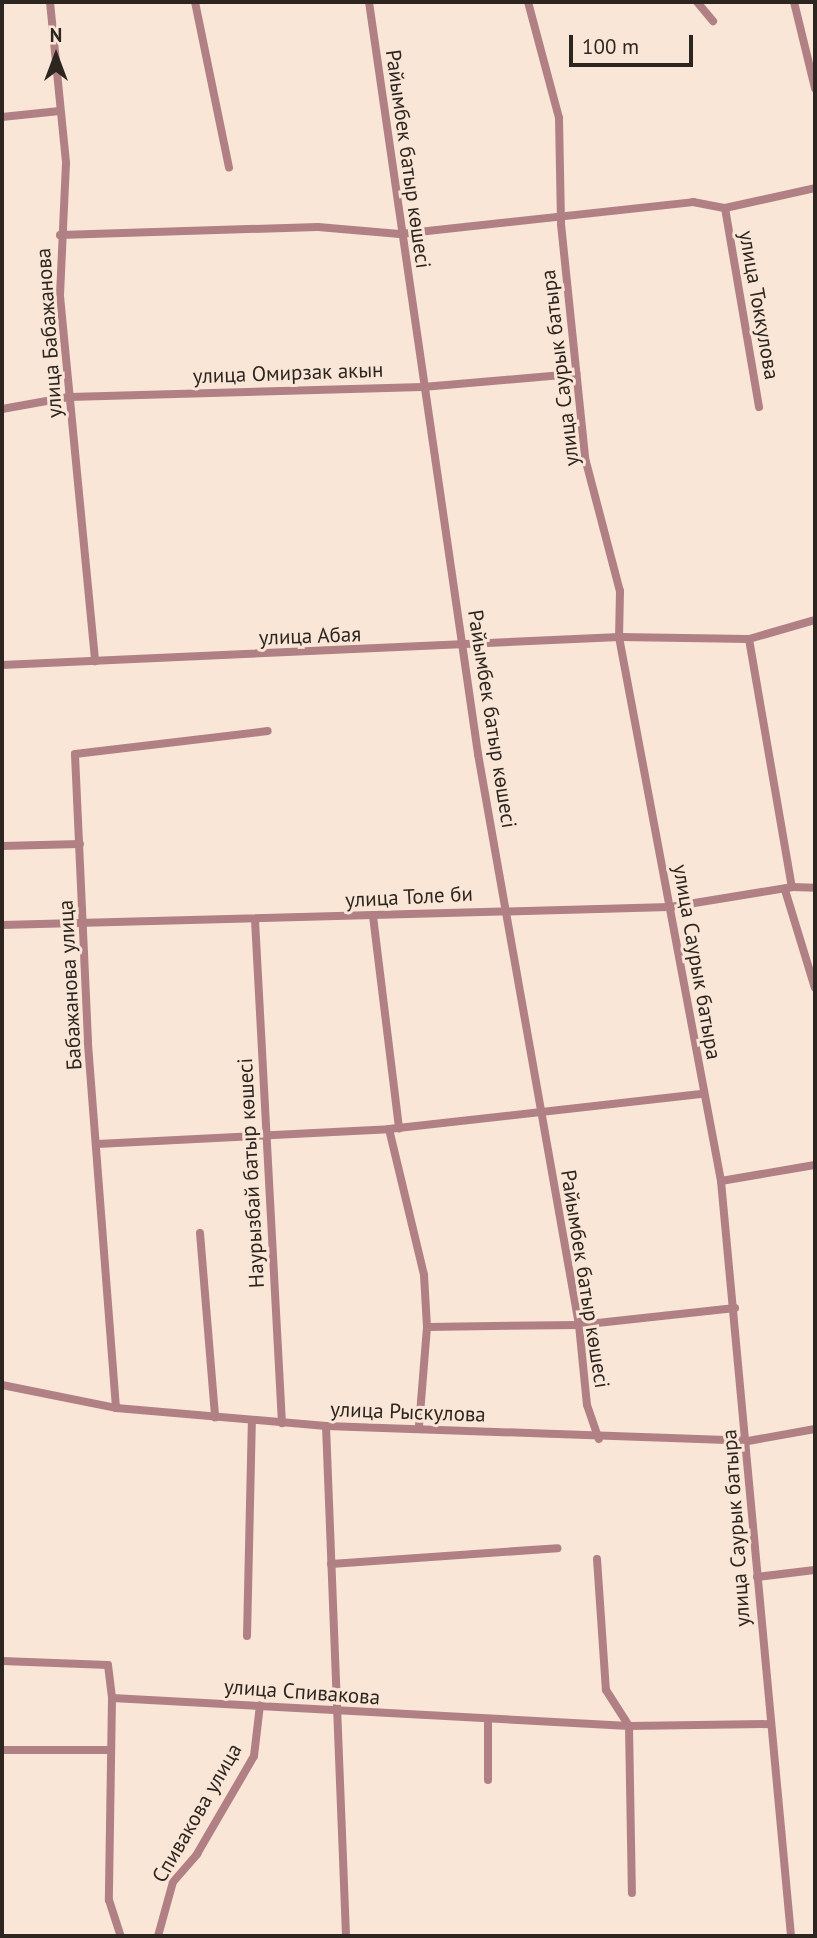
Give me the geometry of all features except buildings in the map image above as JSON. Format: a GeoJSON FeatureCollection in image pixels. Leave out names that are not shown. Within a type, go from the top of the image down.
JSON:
{"type":"FeatureCollection","features":[{"type":"Feature","properties":{"kind":"street","name":"улица Бабажанова"},"geometry":{"type":"LineString","coordinates":[[50,2],[66,163],[60,235],[69,397],[94,661]]}},
{"type":"Feature","properties":{"kind":"street"},"geometry":{"type":"LineString","coordinates":[[195,2],[229,168]]}},
{"type":"Feature","properties":{"kind":"street","name":"Райымбек батыр көшесі"},"geometry":{"type":"LineString","coordinates":[[369,2],[422,387],[505,911],[579,1325],[587,1405],[599,1439]]}},
{"type":"Feature","properties":{"kind":"street","name":"улица Саурык батыра"},"geometry":{"type":"LineString","coordinates":[[528,2],[559,118],[561,218],[585,457],[620,592],[619,637],[721,1181],[748,1441],[757,1577],[791,1936]]}},
{"type":"Feature","properties":{"kind":"street"},"geometry":{"type":"LineString","coordinates":[[697,2],[713,21]]}},
{"type":"Feature","properties":{"kind":"street"},"geometry":{"type":"LineString","coordinates":[[793,2],[815,88]]}},
{"type":"Feature","properties":{"kind":"street"},"geometry":{"type":"LineString","coordinates":[[2,117],[60,111]]}},
{"type":"Feature","properties":{"kind":"street"},"geometry":{"type":"LineString","coordinates":[[60,235],[318,227],[400,234],[693,202],[725,208],[815,188]]}},
{"type":"Feature","properties":{"kind":"street","name":"улица Токкулова"},"geometry":{"type":"LineString","coordinates":[[725,208],[759,407]]}},
{"type":"Feature","properties":{"kind":"street","name":"улица Омирзак акын"},"geometry":{"type":"LineString","coordinates":[[2,409],[69,397],[422,387],[576,374]]}},
{"type":"Feature","properties":{"kind":"street","name":"улица Абая"},"geometry":{"type":"LineString","coordinates":[[2,665],[463,648],[619,637],[750,639],[815,620]]}},
{"type":"Feature","properties":{"kind":"street"},"geometry":{"type":"LineString","coordinates":[[750,639],[788,888],[815,988]]}},
{"type":"Feature","properties":{"kind":"street","name":"Бабажанова улица"},"geometry":{"type":"LineString","coordinates":[[116,1408],[97,1144],[75,754],[268,731]]}},
{"type":"Feature","properties":{"kind":"street"},"geometry":{"type":"LineString","coordinates":[[2,846],[80,844]]}},
{"type":"Feature","properties":{"kind":"street","name":"улица Толе би"},"geometry":{"type":"LineString","coordinates":[[2,925],[85,926],[670,907],[788,888],[815,888]]}},
{"type":"Feature","properties":{"kind":"street"},"geometry":{"type":"LineString","coordinates":[[373,916],[399,1128]]}},
{"type":"Feature","properties":{"kind":"street","name":"Наурызбай батыр көшесі"},"geometry":{"type":"LineString","coordinates":[[255,920],[282,1423]]}},
{"type":"Feature","properties":{"kind":"street"},"geometry":{"type":"LineString","coordinates":[[97,1144],[388,1129],[703,1094]]}},
{"type":"Feature","properties":{"kind":"street"},"geometry":{"type":"LineString","coordinates":[[388,1129],[424,1276],[426,1328],[419,1426]]}},
{"type":"Feature","properties":{"kind":"street"},"geometry":{"type":"LineString","coordinates":[[721,1181],[815,1164]]}},
{"type":"Feature","properties":{"kind":"street"},"geometry":{"type":"LineString","coordinates":[[200,1234],[215,1417]]}},
{"type":"Feature","properties":{"kind":"street"},"geometry":{"type":"LineString","coordinates":[[426,1328],[579,1325],[735,1308]]}},
{"type":"Feature","properties":{"kind":"street","name":"улица Рыскулова"},"geometry":{"type":"LineString","coordinates":[[2,1385],[116,1408],[326,1426],[419,1426],[599,1439],[748,1441],[815,1429]]}},
{"type":"Feature","properties":{"kind":"street"},"geometry":{"type":"LineString","coordinates":[[247,1636],[252,1420]]}},
{"type":"Feature","properties":{"kind":"street"},"geometry":{"type":"LineString","coordinates":[[326,1426],[346,1936]]}},
{"type":"Feature","properties":{"kind":"street"},"geometry":{"type":"LineString","coordinates":[[331,1564],[558,1548]]}},
{"type":"Feature","properties":{"kind":"street"},"geometry":{"type":"LineString","coordinates":[[597,1559],[606,1690],[629,1726],[632,1893]]}},
{"type":"Feature","properties":{"kind":"street"},"geometry":{"type":"LineString","coordinates":[[757,1577],[815,1570]]}},
{"type":"Feature","properties":{"kind":"street"},"geometry":{"type":"LineString","coordinates":[[2,1661],[108,1665],[112,1698],[109,1900],[121,1936]]}},
{"type":"Feature","properties":{"kind":"street","name":"улица Спивакова"},"geometry":{"type":"LineString","coordinates":[[112,1698],[629,1726],[770,1724]]}},
{"type":"Feature","properties":{"kind":"street","name":"Спивакова улица"},"geometry":{"type":"LineString","coordinates":[[158,1936],[173,1882],[197,1854],[254,1756],[260,1705]]}},
{"type":"Feature","properties":{"kind":"street"},"geometry":{"type":"LineString","coordinates":[[488,1720],[488,1780]]}},
{"type":"Feature","properties":{"kind":"street"},"geometry":{"type":"LineString","coordinates":[[2,1750],[110,1750]]}}]}
